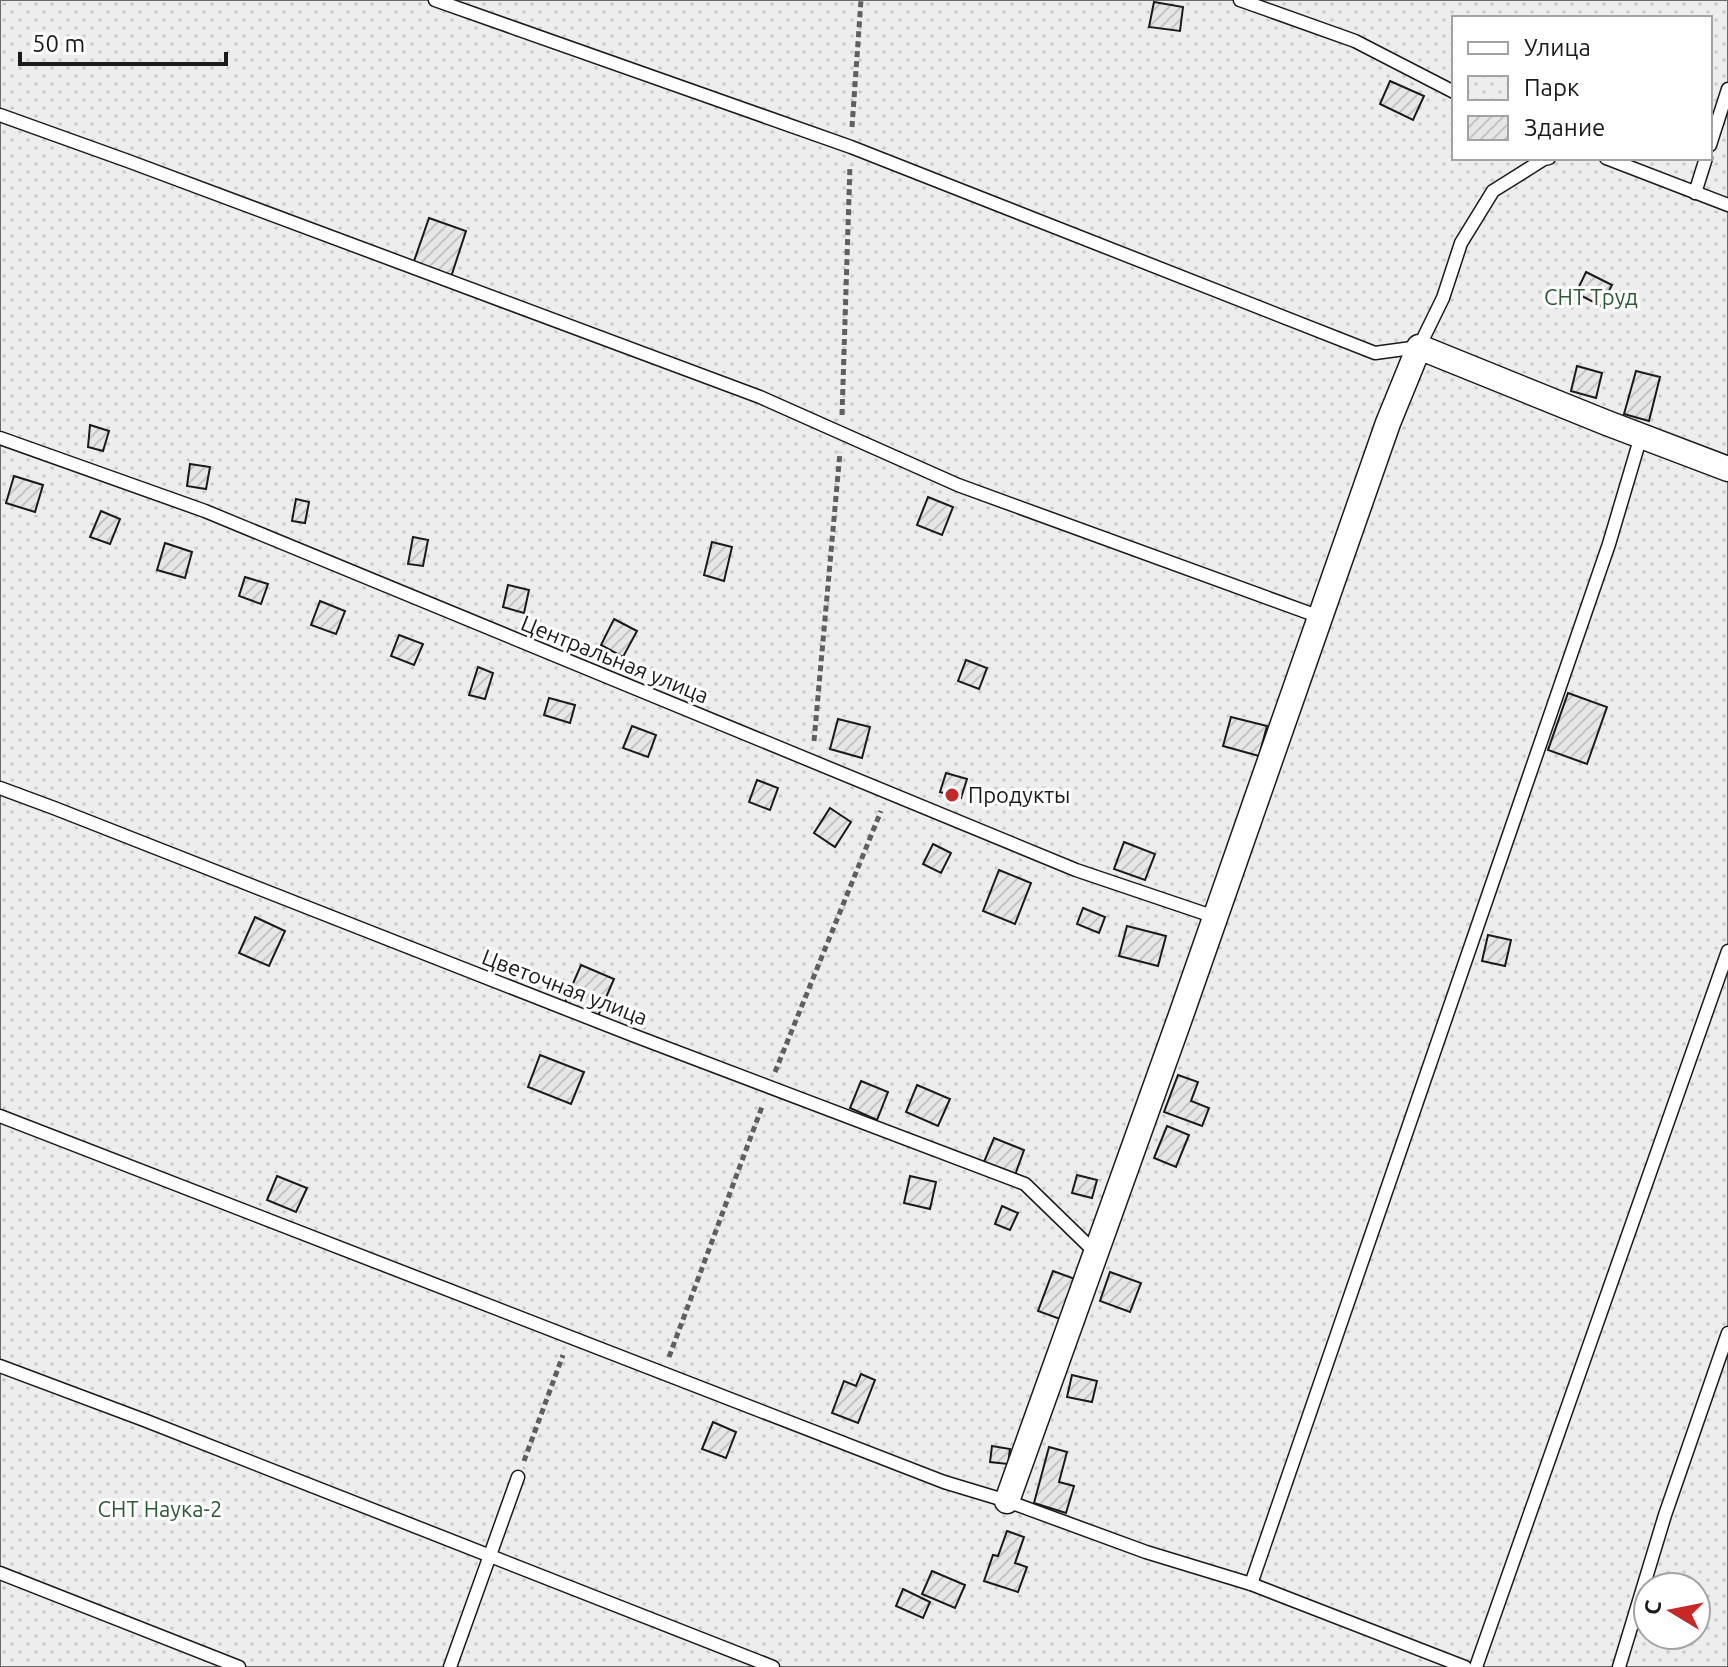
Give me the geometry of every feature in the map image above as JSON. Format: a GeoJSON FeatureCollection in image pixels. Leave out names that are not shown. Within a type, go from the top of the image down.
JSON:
{"type":"FeatureCollection","features":[{"type":"Feature","properties":{"kind":"street"},"geometry":{"type":"LineString","coordinates":[[1007,1501],[1388,423],[1419,347],[1728,469]]}},
{"type":"Feature","properties":{"kind":"lane"},"geometry":{"type":"LineString","coordinates":[[435,0],[851,147],[1375,353],[1419,347],[1443,298],[1461,243],[1493,191],[1542,160]]}},
{"type":"Feature","properties":{"kind":"lane"},"geometry":{"type":"LineString","coordinates":[[1240,0],[1355,41],[1452,91]]}},
{"type":"Feature","properties":{"kind":"lane"},"geometry":{"type":"LineString","coordinates":[[1712,139],[1728,89]]}},
{"type":"Feature","properties":{"kind":"lane"},"geometry":{"type":"LineString","coordinates":[[0,115],[760,397],[958,485],[1320,617]]}},
{"type":"Feature","properties":{"kind":"lane"},"geometry":{"type":"LineString","coordinates":[[1611,160],[1728,205]]}},
{"type":"Feature","properties":{"kind":"lane"},"geometry":{"type":"LineString","coordinates":[[1695,193],[1705,160]]}},
{"type":"Feature","properties":{"kind":"lane"},"geometry":{"type":"LineString","coordinates":[[1251,1584],[1609,544],[1641,436]]}},
{"type":"Feature","properties":{"kind":"lane","name":"Центральная улица"},"geometry":{"type":"LineString","coordinates":[[0,438],[205,511],[1076,870],[1215,917]]}},
{"type":"Feature","properties":{"kind":"lane","name":"Цветочная улица"},"geometry":{"type":"LineString","coordinates":[[0,788],[1025,1184],[1096,1253]]}},
{"type":"Feature","properties":{"kind":"lane"},"geometry":{"type":"LineString","coordinates":[[1476,1667],[1728,951]]}},
{"type":"Feature","properties":{"kind":"lane"},"geometry":{"type":"LineString","coordinates":[[0,1116],[944,1482],[1007,1501],[1146,1552],[1251,1584],[1465,1667]]}},
{"type":"Feature","properties":{"kind":"lane"},"geometry":{"type":"LineString","coordinates":[[1619,1667],[1665,1515],[1728,1333]]}},
{"type":"Feature","properties":{"kind":"lane"},"geometry":{"type":"LineString","coordinates":[[0,1366],[773,1667]]}},
{"type":"Feature","properties":{"kind":"lane"},"geometry":{"type":"LineString","coordinates":[[450,1667],[518,1477]]}},
{"type":"Feature","properties":{"kind":"lane"},"geometry":{"type":"LineString","coordinates":[[0,1573],[239,1667]]}},
{"type":"Feature","properties":{"kind":"path"},"geometry":{"type":"LineString","coordinates":[[851,147],[861,0]]}},
{"type":"Feature","properties":{"kind":"path"},"geometry":{"type":"LineString","coordinates":[[663,1373],[769,1087],[889,793]]}},
{"type":"Feature","properties":{"kind":"path"},"geometry":{"type":"LineString","coordinates":[[518,1477],[570,1337]]}},
{"type":"Feature","properties":{"kind":"green space"},"geometry":{"type":"Polygon","coordinates":[[[0,0],[1728,0],[1728,1667],[0,1667],[0,0]]]}},
{"type":"Feature","properties":{"kind":"building"},"geometry":{"type":"Polygon","coordinates":[[[1154,2],[1183,7],[1180,31],[1149,27],[1154,2]]]}},
{"type":"Feature","properties":{"kind":"building"},"geometry":{"type":"Polygon","coordinates":[[[1390,81],[1424,96],[1413,120],[1380,104],[1390,81]]]}},
{"type":"Feature","properties":{"kind":"building"},"geometry":{"type":"Polygon","coordinates":[[[429,218],[466,231],[451,277],[413,264],[429,218]]]}},
{"type":"Feature","properties":{"kind":"building"},"geometry":{"type":"Polygon","coordinates":[[[1586,272],[1612,285],[1601,306],[1576,293],[1586,272]]]}},
{"type":"Feature","properties":{"kind":"building"},"geometry":{"type":"Polygon","coordinates":[[[1577,366],[1602,373],[1596,398],[1571,391],[1577,366]]]}},
{"type":"Feature","properties":{"kind":"building"},"geometry":{"type":"Polygon","coordinates":[[[1636,371],[1660,377],[1649,421],[1624,414],[1636,371]]]}},
{"type":"Feature","properties":{"kind":"building"},"geometry":{"type":"Polygon","coordinates":[[[90,425],[109,431],[103,451],[88,447],[90,425]]]}},
{"type":"Feature","properties":{"kind":"building"},"geometry":{"type":"Polygon","coordinates":[[[190,464],[210,467],[206,489],[187,486],[190,464]]]}},
{"type":"Feature","properties":{"kind":"building"},"geometry":{"type":"Polygon","coordinates":[[[14,476],[43,485],[35,512],[6,503],[14,476]]]}},
{"type":"Feature","properties":{"kind":"building"},"geometry":{"type":"Polygon","coordinates":[[[928,497],[953,507],[942,535],[917,525],[928,497]]]}},
{"type":"Feature","properties":{"kind":"building"},"geometry":{"type":"Polygon","coordinates":[[[296,499],[309,502],[305,523],[292,521],[296,499]]]}},
{"type":"Feature","properties":{"kind":"building"},"geometry":{"type":"Polygon","coordinates":[[[101,511],[120,519],[110,544],[90,537],[101,511]]]}},
{"type":"Feature","properties":{"kind":"building"},"geometry":{"type":"Polygon","coordinates":[[[413,537],[428,540],[423,566],[408,564],[413,537]]]}},
{"type":"Feature","properties":{"kind":"building"},"geometry":{"type":"Polygon","coordinates":[[[712,542],[732,547],[724,581],[704,575],[712,542]]]}},
{"type":"Feature","properties":{"kind":"building"},"geometry":{"type":"Polygon","coordinates":[[[165,543],[192,552],[185,578],[157,570],[165,543]]]}},
{"type":"Feature","properties":{"kind":"building"},"geometry":{"type":"Polygon","coordinates":[[[245,577],[268,584],[261,604],[239,596],[245,577]]]}},
{"type":"Feature","properties":{"kind":"building"},"geometry":{"type":"Polygon","coordinates":[[[508,585],[529,590],[524,613],[503,607],[508,585]]]}},
{"type":"Feature","properties":{"kind":"building"},"geometry":{"type":"Polygon","coordinates":[[[320,601],[345,611],[336,634],[311,625],[320,601]]]}},
{"type":"Feature","properties":{"kind":"building"},"geometry":{"type":"Polygon","coordinates":[[[614,619],[637,631],[623,657],[601,645],[614,619]]]}},
{"type":"Feature","properties":{"kind":"building"},"geometry":{"type":"Polygon","coordinates":[[[399,635],[423,644],[414,665],[391,656],[399,635]]]}},
{"type":"Feature","properties":{"kind":"building"},"geometry":{"type":"Polygon","coordinates":[[[966,660],[987,668],[979,689],[958,681],[966,660]]]}},
{"type":"Feature","properties":{"kind":"building"},"geometry":{"type":"Polygon","coordinates":[[[478,667],[493,673],[485,699],[469,695],[478,667]]]}},
{"type":"Feature","properties":{"kind":"building"},"geometry":{"type":"Polygon","coordinates":[[[1568,693],[1607,707],[1587,764],[1548,750],[1568,693]]]}},
{"type":"Feature","properties":{"kind":"building"},"geometry":{"type":"Polygon","coordinates":[[[549,698],[575,705],[570,723],[544,715],[549,698]]]}},
{"type":"Feature","properties":{"kind":"building"},"geometry":{"type":"Polygon","coordinates":[[[1231,717],[1267,726],[1259,756],[1223,746],[1231,717]]]}},
{"type":"Feature","properties":{"kind":"building"},"geometry":{"type":"Polygon","coordinates":[[[838,719],[870,727],[862,758],[830,749],[838,719]]]}},
{"type":"Feature","properties":{"kind":"building"},"geometry":{"type":"Polygon","coordinates":[[[632,726],[656,735],[648,757],[623,748],[632,726]]]}},
{"type":"Feature","properties":{"kind":"building"},"geometry":{"type":"Polygon","coordinates":[[[946,773],[967,779],[961,798],[940,792],[946,773]]]}},
{"type":"Feature","properties":{"kind":"building"},"geometry":{"type":"Polygon","coordinates":[[[757,780],[778,788],[770,810],[749,802],[757,780]]]}},
{"type":"Feature","properties":{"kind":"building"},"geometry":{"type":"Polygon","coordinates":[[[830,808],[851,822],[835,847],[814,833],[830,808]]]}},
{"type":"Feature","properties":{"kind":"building"},"geometry":{"type":"Polygon","coordinates":[[[1124,842],[1155,854],[1145,880],[1114,869],[1124,842]]]}},
{"type":"Feature","properties":{"kind":"building"},"geometry":{"type":"Polygon","coordinates":[[[933,844],[951,853],[941,873],[923,864],[933,844]]]}},
{"type":"Feature","properties":{"kind":"building"},"geometry":{"type":"Polygon","coordinates":[[[999,870],[1031,883],[1015,924],[983,911],[999,870]]]}},
{"type":"Feature","properties":{"kind":"building"},"geometry":{"type":"Polygon","coordinates":[[[1083,908],[1105,917],[1099,933],[1077,924],[1083,908]]]}},
{"type":"Feature","properties":{"kind":"building"},"geometry":{"type":"Polygon","coordinates":[[[255,917],[285,931],[269,966],[239,953],[255,917]]]}},
{"type":"Feature","properties":{"kind":"building"},"geometry":{"type":"Polygon","coordinates":[[[1127,926],[1166,936],[1158,966],[1119,956],[1127,926]]]}},
{"type":"Feature","properties":{"kind":"building"},"geometry":{"type":"Polygon","coordinates":[[[1488,935],[1511,940],[1505,966],[1482,961],[1488,935]]]}},
{"type":"Feature","properties":{"kind":"building"},"geometry":{"type":"Polygon","coordinates":[[[581,965],[614,979],[598,1016],[565,1002],[581,965]]]}},
{"type":"Feature","properties":{"kind":"building"},"geometry":{"type":"Polygon","coordinates":[[[540,1055],[584,1072],[571,1104],[528,1087],[540,1055]]]}},
{"type":"Feature","properties":{"kind":"building"},"geometry":{"type":"Polygon","coordinates":[[[1178,1075],[1198,1082],[1191,1101],[1209,1108],[1202,1126],[1164,1112],[1178,1075]]]}},
{"type":"Feature","properties":{"kind":"building"},"geometry":{"type":"Polygon","coordinates":[[[861,1081],[888,1092],[877,1120],[850,1108],[861,1081]]]}},
{"type":"Feature","properties":{"kind":"building"},"geometry":{"type":"Polygon","coordinates":[[[917,1085],[950,1099],[938,1126],[906,1112],[917,1085]]]}},
{"type":"Feature","properties":{"kind":"building"},"geometry":{"type":"Polygon","coordinates":[[[1167,1126],[1189,1135],[1176,1167],[1154,1158],[1167,1126]]]}},
{"type":"Feature","properties":{"kind":"building"},"geometry":{"type":"Polygon","coordinates":[[[994,1138],[1024,1150],[1015,1175],[984,1162],[994,1138]]]}},
{"type":"Feature","properties":{"kind":"building"},"geometry":{"type":"Polygon","coordinates":[[[1077,1175],[1097,1180],[1092,1198],[1072,1193],[1077,1175]]]}},
{"type":"Feature","properties":{"kind":"building"},"geometry":{"type":"Polygon","coordinates":[[[277,1176],[307,1188],[296,1212],[267,1200],[277,1176]]]}},
{"type":"Feature","properties":{"kind":"building"},"geometry":{"type":"Polygon","coordinates":[[[910,1176],[936,1182],[930,1209],[904,1203],[910,1176]]]}},
{"type":"Feature","properties":{"kind":"building"},"geometry":{"type":"Polygon","coordinates":[[[1002,1206],[1018,1213],[1010,1230],[995,1224],[1002,1206]]]}},
{"type":"Feature","properties":{"kind":"building"},"geometry":{"type":"Polygon","coordinates":[[[1053,1271],[1075,1279],[1060,1319],[1038,1311],[1053,1271]]]}},
{"type":"Feature","properties":{"kind":"building"},"geometry":{"type":"Polygon","coordinates":[[[1110,1272],[1141,1283],[1130,1312],[1100,1301],[1110,1272]]]}},
{"type":"Feature","properties":{"kind":"building"},"geometry":{"type":"Polygon","coordinates":[[[861,1374],[875,1380],[858,1423],[832,1413],[844,1381],[856,1386],[861,1374]]]}},
{"type":"Feature","properties":{"kind":"building"},"geometry":{"type":"Polygon","coordinates":[[[1072,1375],[1097,1381],[1092,1402],[1067,1397],[1072,1375]]]}},
{"type":"Feature","properties":{"kind":"building"},"geometry":{"type":"Polygon","coordinates":[[[713,1422],[736,1432],[726,1458],[702,1449],[713,1422]]]}},
{"type":"Feature","properties":{"kind":"building"},"geometry":{"type":"Polygon","coordinates":[[[992,1446],[1010,1449],[1008,1464],[990,1462],[992,1446]]]}},
{"type":"Feature","properties":{"kind":"building"},"geometry":{"type":"Polygon","coordinates":[[[1049,1447],[1067,1452],[1059,1482],[1074,1486],[1066,1513],[1034,1503],[1049,1447]]]}},
{"type":"Feature","properties":{"kind":"building"},"geometry":{"type":"Polygon","coordinates":[[[1007,1531],[1024,1537],[1015,1563],[1027,1567],[1018,1592],[984,1581],[993,1555],[998,1556],[1007,1531]]]}},
{"type":"Feature","properties":{"kind":"building"},"geometry":{"type":"Polygon","coordinates":[[[932,1571],[965,1585],[955,1608],[922,1594],[932,1571]]]}},
{"type":"Feature","properties":{"kind":"building"},"geometry":{"type":"Polygon","coordinates":[[[903,1589],[930,1602],[923,1618],[896,1606],[903,1589]]]}},
{"type":"Feature","properties":{"kind":"place","name":"Продукты"},"geometry":{"type":"Point","coordinates":[952,795]}},
{"type":"Feature","properties":{"kind":"park label","name":"СНТ Труд"},"geometry":{"type":"Point","coordinates":[1591,297]}},
{"type":"Feature","properties":{"kind":"park label","name":"СНТ Наука-2"},"geometry":{"type":"Point","coordinates":[160,1509]}}]}
